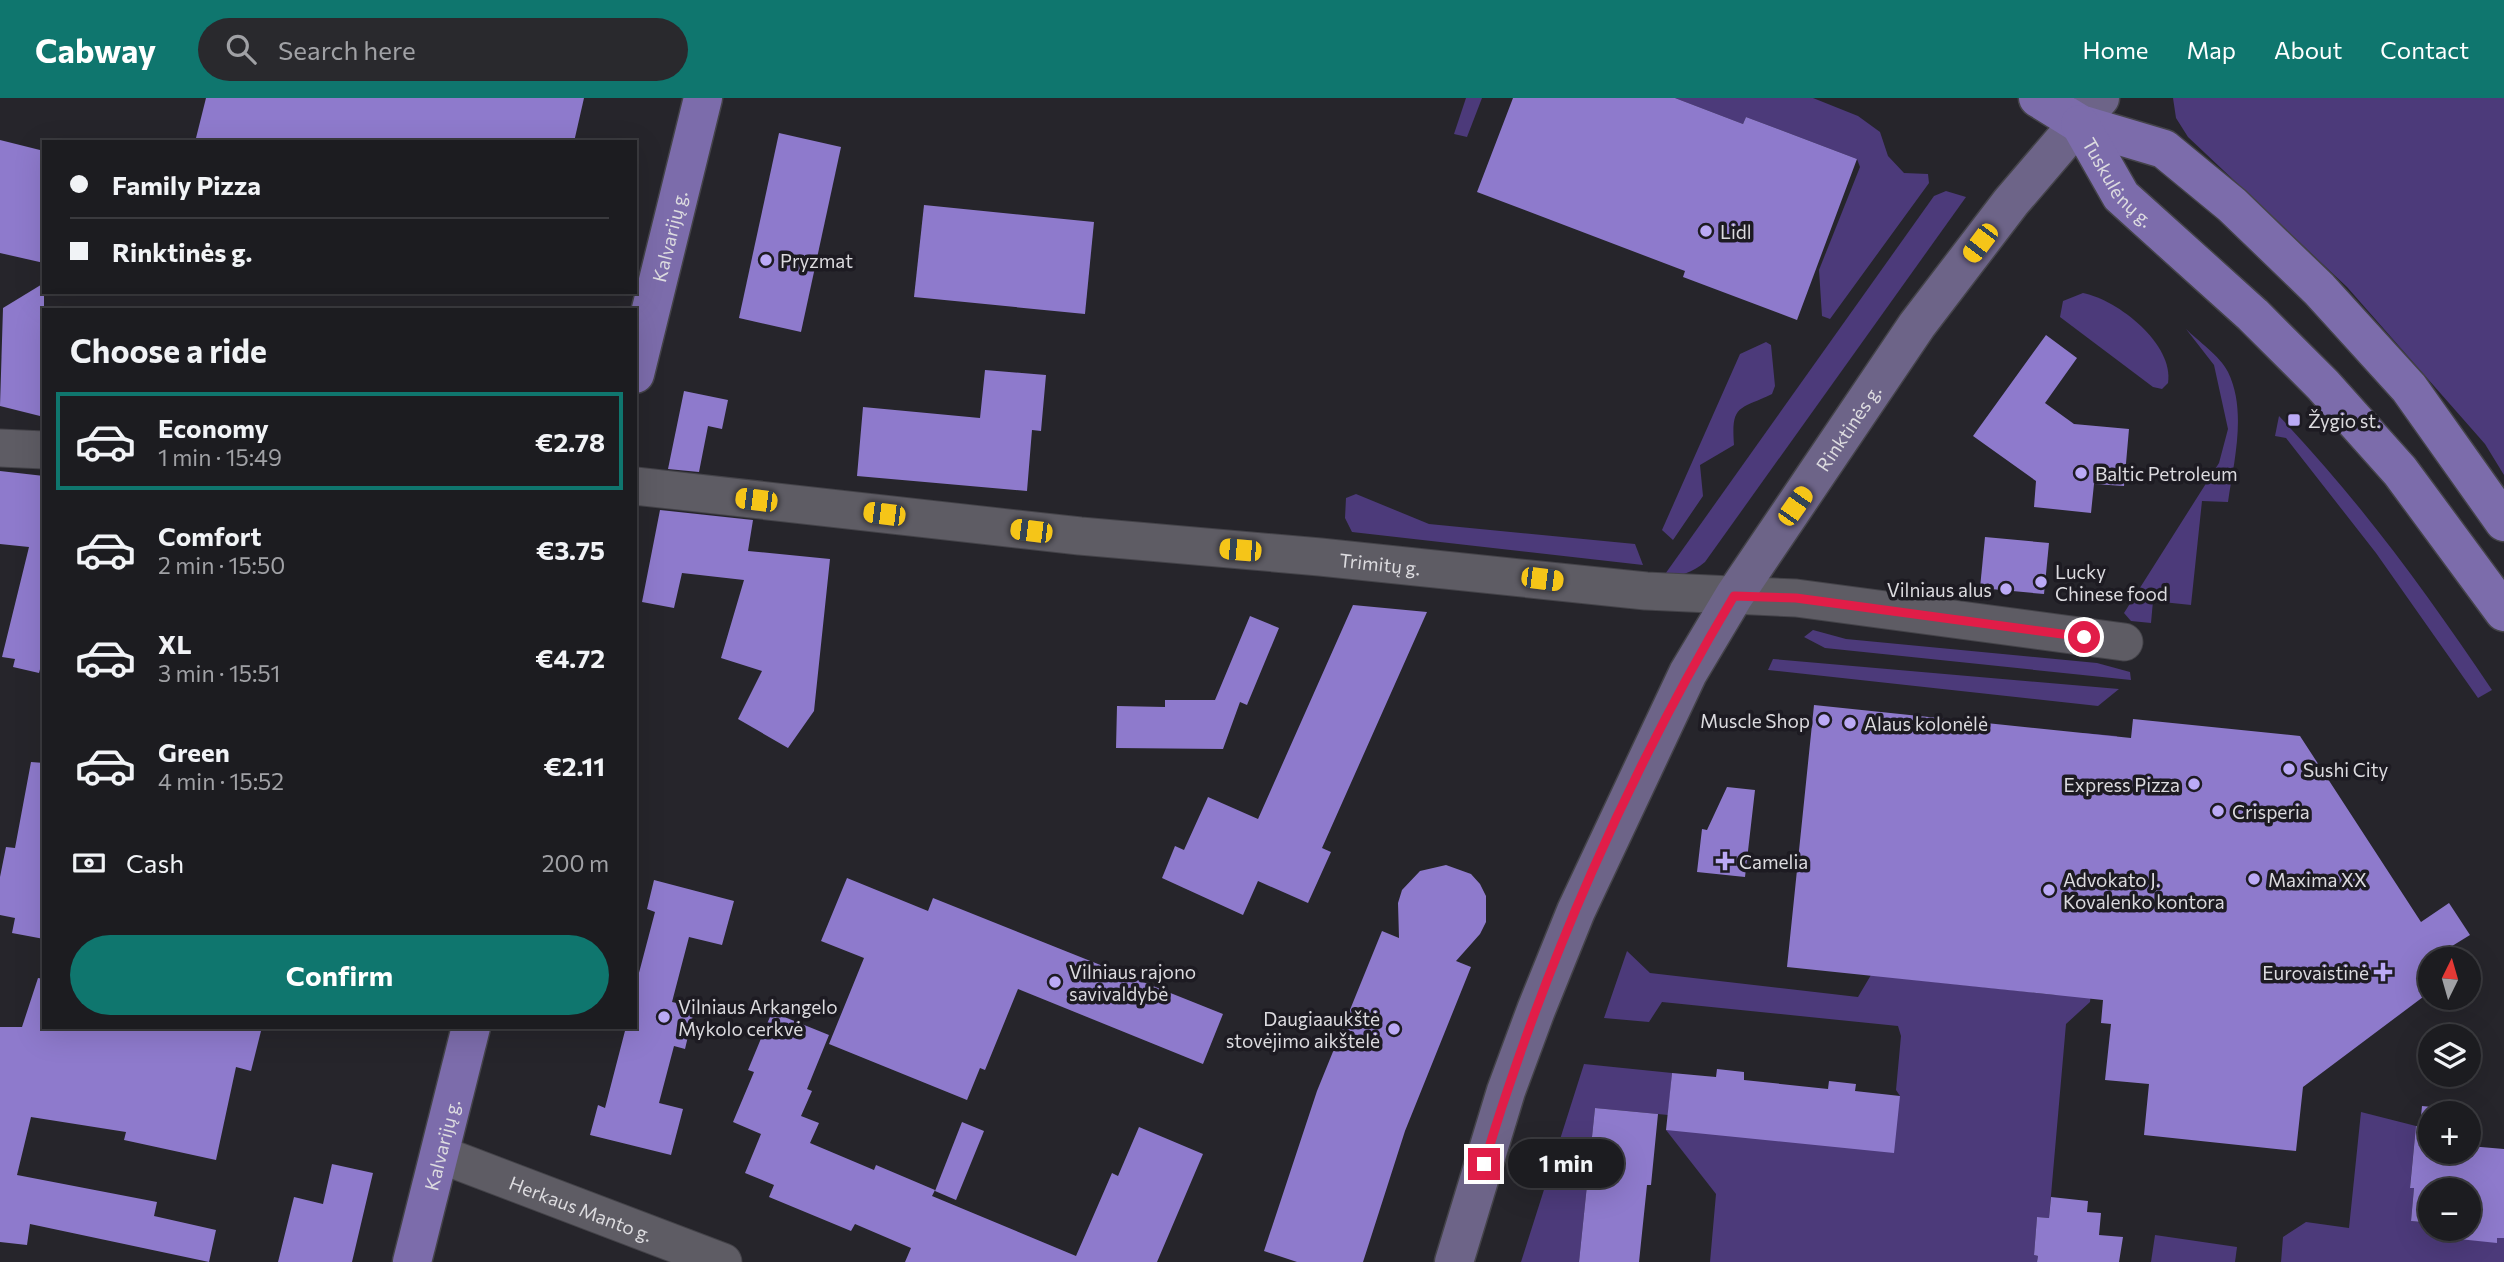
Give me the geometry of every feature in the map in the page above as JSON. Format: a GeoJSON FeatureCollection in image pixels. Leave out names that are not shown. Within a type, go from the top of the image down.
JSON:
{"type":"FeatureCollection","features":[{"type":"Feature","properties":{"kind":"main road","name":"Kalvarijų g."},"geometry":{"type":"LineString","coordinates":[[637,366],[702,98]]}},
{"type":"Feature","properties":{"kind":"main road"},"geometry":{"type":"LineString","coordinates":[[2038,98],[2090,111]]}},
{"type":"Feature","properties":{"kind":"main road","name":"Tuskulėnų g."},"geometry":{"type":"LineString","coordinates":[[2090,111],[2164,149],[2232,205],[2319,289],[2409,388],[2504,522]]}},
{"type":"Feature","properties":{"kind":"main road","name":"Tuskulėnų g."},"geometry":{"type":"LineString","coordinates":[[2090,111],[2121,196],[2253,315],[2323,386],[2400,471],[2504,612]]}},
{"type":"Feature","properties":{"kind":"main road","name":"Rinktinės g."},"geometry":{"type":"LineString","coordinates":[[1454,1262],[1506,1091],[1576,911],[1688,673],[1734,596],[1917,325],[2011,202],[2090,111]]}},
{"type":"Feature","properties":{"kind":"main road","name":"Kalvarijų g."},"geometry":{"type":"LineString","coordinates":[[412,1262],[470,1029]]}},
{"type":"Feature","properties":{"kind":"street"},"geometry":{"type":"LineString","coordinates":[[0,448],[42,450]]}},
{"type":"Feature","properties":{"kind":"street","name":"Trimitų g."},"geometry":{"type":"LineString","coordinates":[[637,486],[1080,536],[1320,557],[1646,591],[1796,598],[2124,642]]}},
{"type":"Feature","properties":{"kind":"street","name":"Herkaus Manto g."},"geometry":{"type":"LineString","coordinates":[[439,1154],[723,1262]]}},
{"type":"Feature","properties":{"kind":"shaded area"},"geometry":{"type":"Polygon","coordinates":[[[1466,98],[1482,98],[1467,137],[1454,134],[1466,98]]]}},
{"type":"Feature","properties":{"kind":"shaded area"},"geometry":{"type":"Polygon","coordinates":[[[1675,98],[1813,98],[1858,116],[1880,132],[1888,156],[1904,173],[1928,174],[1929,183],[1830,319],[1822,316],[1819,270],[1860,167],[1857,159],[1746,117],[1743,124],[1675,98]]]}},
{"type":"Feature","properties":{"kind":"shaded area"},"geometry":{"type":"Polygon","coordinates":[[[2173,98],[2504,98],[2504,475],[2485,444],[2347,287],[2188,137],[2176,118],[2173,98]]]}},
{"type":"Feature","properties":{"kind":"shaded area"},"geometry":{"type":"Polygon","coordinates":[[[1946,191],[1966,197],[1705,562],[1686,573],[1663,577],[1934,196],[1946,191]]]}},
{"type":"Feature","properties":{"kind":"shaded area"},"geometry":{"type":"Polygon","coordinates":[[[2083,293],[2097,297],[2127,314],[2153,339],[2168,368],[2168,383],[2162,389],[2153,387],[2060,317],[2063,301],[2083,293]]]}},
{"type":"Feature","properties":{"kind":"shaded area"},"geometry":{"type":"Polygon","coordinates":[[[2186,329],[2220,360],[2234,387],[2238,419],[2228,502],[2202,501],[2191,605],[2153,601],[2151,623],[2131,621],[2124,613],[2219,463],[2228,429],[2214,365],[2186,329]]]}},
{"type":"Feature","properties":{"kind":"shaded area"},"geometry":{"type":"Polygon","coordinates":[[[1766,342],[1771,345],[1775,386],[1772,394],[1740,410],[1734,422],[1734,445],[1700,465],[1703,496],[1673,540],[1662,530],[1740,354],[1766,342]]]}},
{"type":"Feature","properties":{"kind":"shaded area"},"geometry":{"type":"Polygon","coordinates":[[[2279,416],[2337,481],[2391,548],[2492,690],[2478,698],[2376,553],[2286,438],[2275,436],[2279,416]]]}},
{"type":"Feature","properties":{"kind":"shaded area"},"geometry":{"type":"Polygon","coordinates":[[[1356,494],[1429,524],[1635,544],[1643,565],[1352,532],[1345,518],[1346,498],[1356,494]]]}},
{"type":"Feature","properties":{"kind":"shaded area"},"geometry":{"type":"Polygon","coordinates":[[[1813,630],[1846,639],[2097,663],[2130,672],[2131,680],[1825,648],[1804,637],[1813,630]]]}},
{"type":"Feature","properties":{"kind":"shaded area"},"geometry":{"type":"Polygon","coordinates":[[[1773,659],[2119,689],[2098,706],[1768,670],[1773,659]]]}},
{"type":"Feature","properties":{"kind":"shaded area"},"geometry":{"type":"Polygon","coordinates":[[[2083,733],[2117,736],[2090,1002],[2066,1024],[2049,1218],[2037,1217],[2034,1255],[2038,1256],[2037,1262],[1710,1262],[1716,1194],[1666,1130],[1900,1096],[1896,1090],[1901,1036],[1898,1026],[1662,1002],[1649,1022],[1604,1018],[1627,951],[1650,973],[1858,997],[1871,975],[2056,995],[2083,733]]]}},
{"type":"Feature","properties":{"kind":"shaded area"},"geometry":{"type":"Polygon","coordinates":[[[1584,1064],[1672,1073],[1668,1115],[1595,1108],[1579,1262],[1521,1262],[1584,1064]]]}},
{"type":"Feature","properties":{"kind":"shaded area"},"geometry":{"type":"Polygon","coordinates":[[[2361,1112],[2416,1126],[2410,1187],[2414,1188],[2411,1221],[2418,1222],[2418,1241],[2497,1242],[2497,1238],[2504,1238],[2504,1262],[2281,1262],[2283,1237],[2306,1222],[2349,1228],[2361,1112]]]}},
{"type":"Feature","properties":{"kind":"shaded area"},"geometry":{"type":"Polygon","coordinates":[[[2155,1235],[2237,1247],[2235,1262],[2151,1262],[2155,1235]]]}},
{"type":"Feature","properties":{"kind":"building"},"geometry":{"type":"Polygon","coordinates":[[[206,98],[584,98],[574,140],[196,140],[206,98]]]}},
{"type":"Feature","properties":{"kind":"building","name":"Lidl"},"geometry":{"type":"Polygon","coordinates":[[[1513,98],[1675,98],[1743,124],[1746,117],[1857,159],[1797,320],[1683,277],[1685,271],[1477,192],[1513,98]]]}},
{"type":"Feature","properties":{"kind":"building"},"geometry":{"type":"Polygon","coordinates":[[[779,133],[841,147],[801,332],[739,318],[779,133]]]}},
{"type":"Feature","properties":{"kind":"building"},"geometry":{"type":"Polygon","coordinates":[[[0,140],[42,150],[42,263],[0,253],[0,140]]]}},
{"type":"Feature","properties":{"kind":"building"},"geometry":{"type":"Polygon","coordinates":[[[924,205],[1094,222],[1085,314],[914,297],[924,205]]]}},
{"type":"Feature","properties":{"kind":"building"},"geometry":{"type":"Polygon","coordinates":[[[42,284],[42,416],[0,406],[3,308],[42,284]]]}},
{"type":"Feature","properties":{"kind":"building"},"geometry":{"type":"Polygon","coordinates":[[[2046,335],[2077,358],[2045,403],[2074,424],[2129,429],[2124,486],[2094,484],[2091,513],[2034,507],[2036,481],[1973,436],[2046,335]]]}},
{"type":"Feature","properties":{"kind":"building"},"geometry":{"type":"Polygon","coordinates":[[[985,370],[1046,375],[1041,431],[1032,430],[1027,491],[857,476],[863,407],[980,418],[985,370]]]}},
{"type":"Feature","properties":{"kind":"building"},"geometry":{"type":"Polygon","coordinates":[[[684,391],[728,400],[722,429],[708,426],[699,472],[668,469],[684,391]]]}},
{"type":"Feature","properties":{"kind":"building"},"geometry":{"type":"Polygon","coordinates":[[[0,471],[42,476],[42,662],[39,673],[13,667],[15,659],[2,657],[29,547],[0,544],[0,471]]]}},
{"type":"Feature","properties":{"kind":"building"},"geometry":{"type":"Polygon","coordinates":[[[660,510],[753,520],[748,551],[830,559],[814,711],[788,748],[738,719],[762,671],[721,658],[744,580],[682,573],[674,608],[642,602],[660,510]]]}},
{"type":"Feature","properties":{"kind":"building"},"geometry":{"type":"Polygon","coordinates":[[[1985,537],[2049,543],[2044,594],[1980,588],[1985,537]]]}},
{"type":"Feature","properties":{"kind":"building"},"geometry":{"type":"Polygon","coordinates":[[[1353,605],[1427,612],[1322,848],[1331,852],[1308,903],[1258,881],[1243,915],[1162,878],[1175,846],[1184,850],[1208,797],[1258,819],[1353,605]]]}},
{"type":"Feature","properties":{"kind":"building"},"geometry":{"type":"Polygon","coordinates":[[[1250,616],[1279,628],[1247,705],[1240,702],[1223,749],[1116,748],[1117,706],[1165,707],[1165,700],[1215,700],[1250,616]]]}},
{"type":"Feature","properties":{"kind":"building"},"geometry":{"type":"Polygon","coordinates":[[[1814,705],[2131,738],[2133,719],[2300,736],[2421,922],[2449,903],[2470,935],[2450,947],[2418,947],[2418,1001],[2303,1087],[2296,1151],[2144,1135],[2149,1084],[2105,1080],[2111,1024],[2101,1023],[2103,1000],[1787,967],[1814,705]]]}},
{"type":"Feature","properties":{"kind":"building"},"geometry":{"type":"Polygon","coordinates":[[[31,762],[42,763],[42,939],[12,933],[15,918],[0,915],[0,877],[6,847],[15,848],[31,762]]]}},
{"type":"Feature","properties":{"kind":"building"},"geometry":{"type":"Polygon","coordinates":[[[1727,787],[1755,790],[1745,877],[1697,872],[1702,829],[1707,830],[1727,787]]]}},
{"type":"Feature","properties":{"kind":"building","name":"Daugiaaukštė stovėjimo aikštelė"},"geometry":{"type":"Polygon","coordinates":[[[1446,865],[1471,874],[1480,884],[1486,896],[1486,922],[1480,934],[1456,961],[1471,967],[1405,1131],[1363,1262],[1297,1262],[1264,1251],[1317,1091],[1382,931],[1399,938],[1398,903],[1402,890],[1420,871],[1446,865]]]}},
{"type":"Feature","properties":{"kind":"building","name":"Vilniaus rajono savivaldybė"},"geometry":{"type":"Polygon","coordinates":[[[847,878],[928,911],[933,898],[1223,1014],[1203,1064],[1018,989],[985,1070],[980,1068],[967,1100],[829,1044],[864,958],[821,941],[847,878]]]}},
{"type":"Feature","properties":{"kind":"building"},"geometry":{"type":"Polygon","coordinates":[[[654,880],[734,901],[722,945],[689,937],[672,1002],[695,1007],[685,1049],[674,1046],[659,1103],[683,1109],[671,1155],[590,1135],[598,1105],[605,1108],[625,1029],[637,1029],[637,980],[655,912],[647,909],[654,880]]]}},
{"type":"Feature","properties":{"kind":"building"},"geometry":{"type":"Polygon","coordinates":[[[38,978],[42,979],[42,1029],[262,1029],[251,1071],[236,1067],[216,1160],[124,1140],[126,1132],[31,1117],[17,1175],[157,1202],[154,1216],[216,1230],[209,1262],[30,1224],[27,1245],[0,1242],[0,1027],[22,1027],[38,978]]]}},
{"type":"Feature","properties":{"kind":"building"},"geometry":{"type":"Polygon","coordinates":[[[772,1012],[829,1035],[807,1089],[812,1091],[801,1116],[819,1123],[810,1143],[874,1170],[876,1165],[935,1190],[932,1196],[1076,1256],[1112,1173],[1118,1176],[1139,1127],[1203,1154],[1157,1262],[905,1262],[911,1248],[855,1224],[851,1231],[769,1197],[774,1185],[745,1173],[761,1134],[733,1122],[754,1072],[748,1070],[772,1012]]]}},
{"type":"Feature","properties":{"kind":"building"},"geometry":{"type":"Polygon","coordinates":[[[1717,1069],[1744,1072],[1744,1080],[1828,1089],[1829,1081],[1856,1084],[1855,1091],[1900,1096],[1894,1153],[1666,1130],[1672,1073],[1716,1077],[1717,1069]]]}},
{"type":"Feature","properties":{"kind":"building"},"geometry":{"type":"Polygon","coordinates":[[[1595,1108],[1658,1114],[1639,1262],[1579,1262],[1595,1108]]]}},
{"type":"Feature","properties":{"kind":"building"},"geometry":{"type":"Polygon","coordinates":[[[962,1122],[984,1131],[956,1200],[935,1191],[962,1122]]]}},
{"type":"Feature","properties":{"kind":"building"},"geometry":{"type":"Polygon","coordinates":[[[2416,1126],[2418,1164],[2481,1164],[2481,1147],[2504,1149],[2504,1238],[2497,1238],[2497,1243],[2478,1241],[2481,1241],[2481,1178],[2418,1178],[2418,1222],[2411,1221],[2414,1188],[2410,1188],[2416,1126]]]}},
{"type":"Feature","properties":{"kind":"building"},"geometry":{"type":"Polygon","coordinates":[[[332,1164],[373,1173],[352,1262],[278,1262],[294,1197],[323,1204],[332,1164]]]}},
{"type":"Feature","properties":{"kind":"building"},"geometry":{"type":"Polygon","coordinates":[[[2051,1197],[2088,1201],[2087,1212],[2101,1213],[2099,1235],[2123,1237],[2119,1262],[2037,1262],[2038,1256],[2034,1255],[2037,1217],[2049,1218],[2051,1197]]]}},
{"type":"Feature","properties":{"kind":"place","name":"Lidl"},"geometry":{"type":"Point","coordinates":[1706,231]}},
{"type":"Feature","properties":{"kind":"place","name":"Pryzmat"},"geometry":{"type":"Point","coordinates":[766,260]}},
{"type":"Feature","properties":{"kind":"place","name":"Žygio st."},"geometry":{"type":"Point","coordinates":[2294,420]}},
{"type":"Feature","properties":{"kind":"place","name":"Baltic Petroleum"},"geometry":{"type":"Point","coordinates":[2081,473]}},
{"type":"Feature","properties":{"kind":"place","name":"Lucky Chinese food"},"geometry":{"type":"Point","coordinates":[2041,582]}},
{"type":"Feature","properties":{"kind":"place","name":"Vilniaus alus"},"geometry":{"type":"Point","coordinates":[2006,589]}},
{"type":"Feature","properties":{"kind":"place","name":"Muscle Shop"},"geometry":{"type":"Point","coordinates":[1824,720]}},
{"type":"Feature","properties":{"kind":"place","name":"Alaus kolonėlė"},"geometry":{"type":"Point","coordinates":[1850,723]}},
{"type":"Feature","properties":{"kind":"place","name":"Sushi City"},"geometry":{"type":"Point","coordinates":[2289,769]}},
{"type":"Feature","properties":{"kind":"place","name":"Express Pizza"},"geometry":{"type":"Point","coordinates":[2194,784]}},
{"type":"Feature","properties":{"kind":"place","name":"Crisperia"},"geometry":{"type":"Point","coordinates":[2218,811]}},
{"type":"Feature","properties":{"kind":"place","name":"Camelia"},"geometry":{"type":"Point","coordinates":[1725,861]}},
{"type":"Feature","properties":{"kind":"place","name":"Maxima XX"},"geometry":{"type":"Point","coordinates":[2254,879]}},
{"type":"Feature","properties":{"kind":"place","name":"Advokato J. Kovalenko kontora"},"geometry":{"type":"Point","coordinates":[2049,890]}},
{"type":"Feature","properties":{"kind":"place","name":"Eurovaistinė"},"geometry":{"type":"Point","coordinates":[2383,972]}},
{"type":"Feature","properties":{"kind":"place","name":"Vilniaus rajono savivaldybė"},"geometry":{"type":"Point","coordinates":[1055,982]}},
{"type":"Feature","properties":{"kind":"place","name":"Vilniaus Arkangelo Mykolo cerkvė"},"geometry":{"type":"Point","coordinates":[664,1017]}},
{"type":"Feature","properties":{"kind":"place","name":"Daugiaaukštė stovėjimo aikštelė"},"geometry":{"type":"Point","coordinates":[1394,1029]}},
{"type":"Feature","properties":{"kind":"route"},"geometry":{"type":"LineString","coordinates":[[1484,1164],[1528,1030],[1576,911],[1688,673],[1734,596],[1796,598],[1905,615],[2084,637]]}}]}
